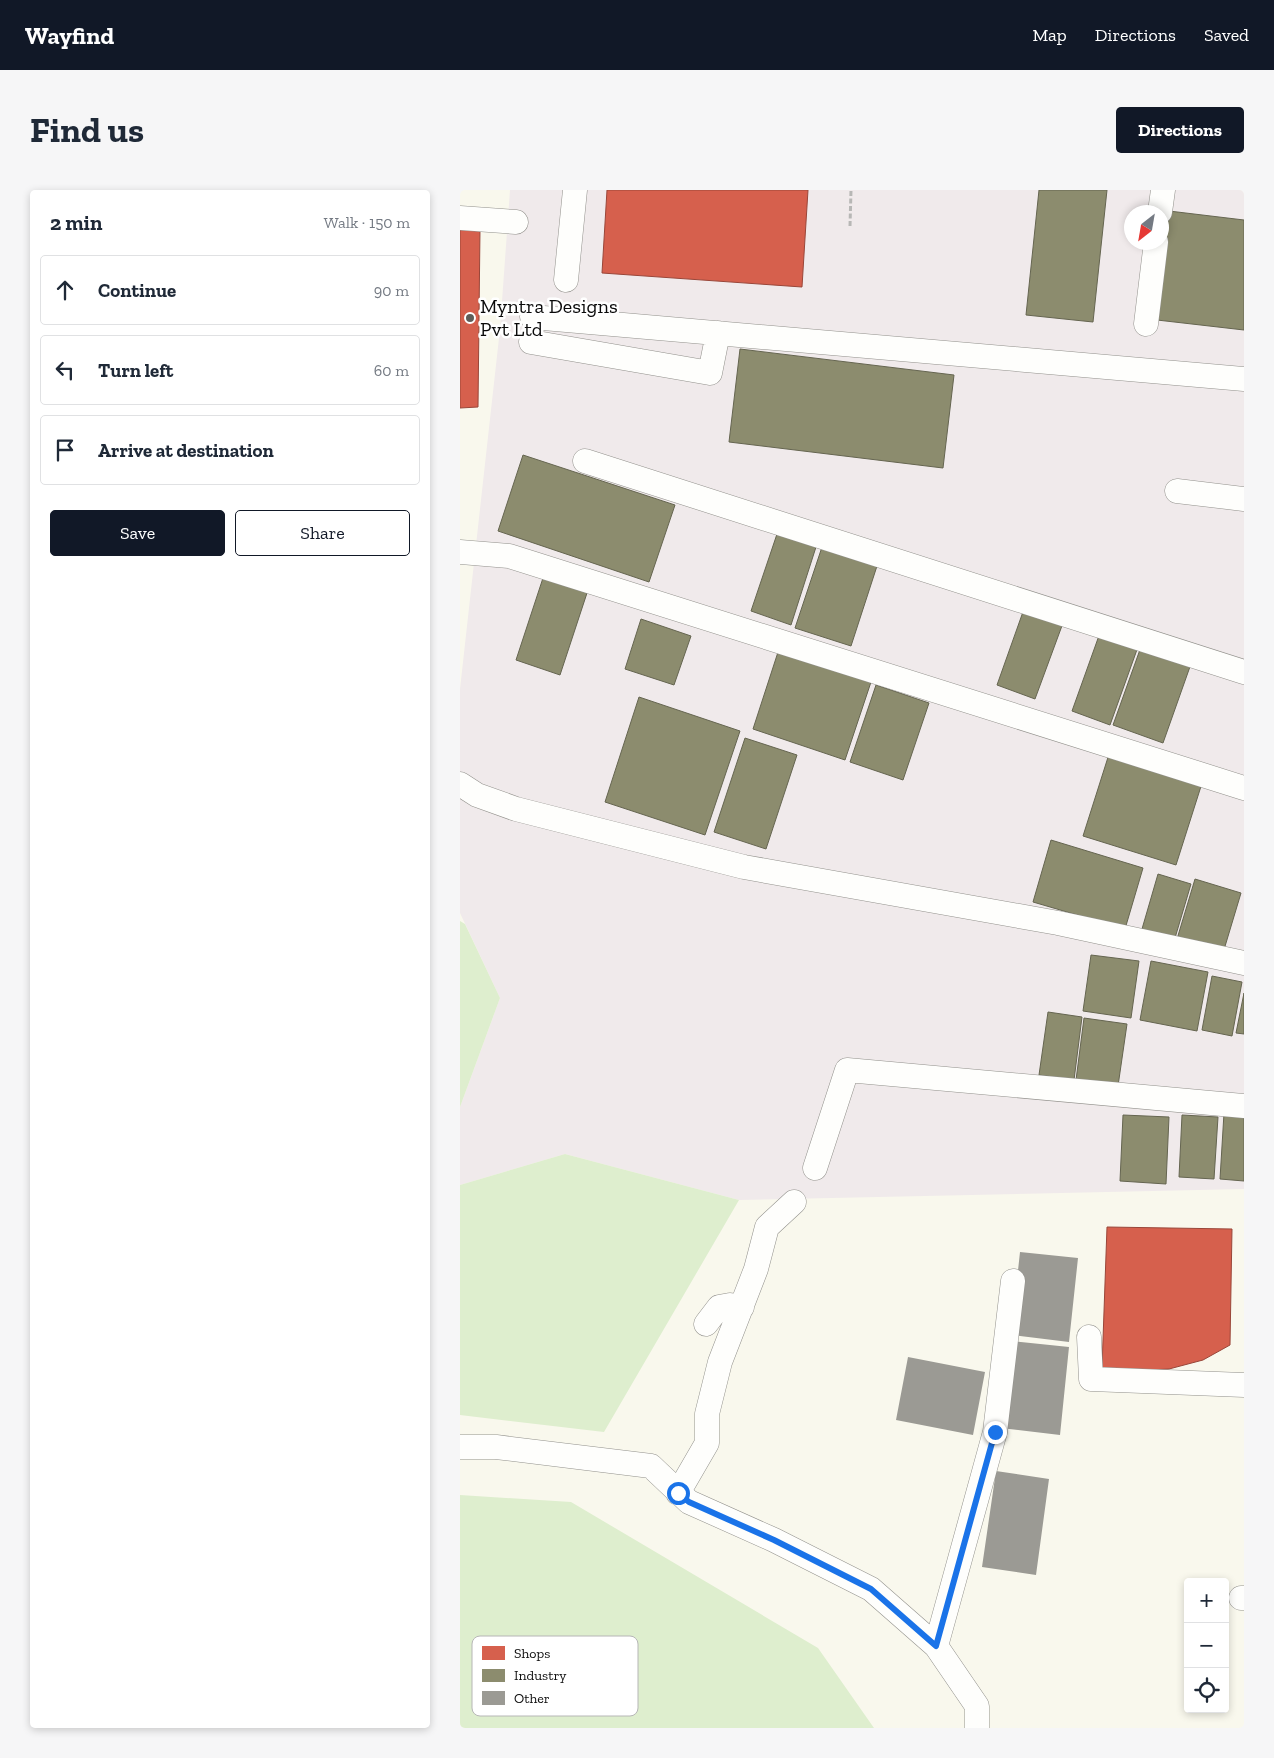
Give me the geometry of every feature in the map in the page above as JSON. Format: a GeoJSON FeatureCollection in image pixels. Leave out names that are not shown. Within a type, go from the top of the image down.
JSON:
{"type":"FeatureCollection","features":[{"type":"Feature","properties":{"kind":"street"},"geometry":{"type":"LineString","coordinates":[[566,280],[575,190]]}},
{"type":"Feature","properties":{"kind":"street"},"geometry":{"type":"LineString","coordinates":[[1161,205],[1163,190]]}},
{"type":"Feature","properties":{"kind":"street"},"geometry":{"type":"LineString","coordinates":[[460,218],[516,222]]}},
{"type":"Feature","properties":{"kind":"street"},"geometry":{"type":"LineString","coordinates":[[1146,324],[1155,250]]}},
{"type":"Feature","properties":{"kind":"street"},"geometry":{"type":"LineString","coordinates":[[532,317],[1244,379]]}},
{"type":"Feature","properties":{"kind":"street"},"geometry":{"type":"LineString","coordinates":[[532,342],[710,373],[718,334]]}},
{"type":"Feature","properties":{"kind":"street"},"geometry":{"type":"LineString","coordinates":[[585,462],[1244,672]]}},
{"type":"Feature","properties":{"kind":"street"},"geometry":{"type":"LineString","coordinates":[[1177,491],[1244,498]]}},
{"type":"Feature","properties":{"kind":"street"},"geometry":{"type":"LineString","coordinates":[[460,552],[509,556],[1244,788]]}},
{"type":"Feature","properties":{"kind":"street"},"geometry":{"type":"LineString","coordinates":[[460,784],[477,795],[516,809],[744,868],[1058,923],[1244,963]]}},
{"type":"Feature","properties":{"kind":"street"},"geometry":{"type":"LineString","coordinates":[[815,1168],[847,1070],[1244,1106]]}},
{"type":"Feature","properties":{"kind":"street"},"geometry":{"type":"LineString","coordinates":[[678,1493],[707,1443],[707,1414],[720,1362],[756,1269],[767,1227],[794,1202]]}},
{"type":"Feature","properties":{"kind":"street"},"geometry":{"type":"LineString","coordinates":[[936,1646],[995,1432],[1013,1281]]}},
{"type":"Feature","properties":{"kind":"street"},"geometry":{"type":"LineString","coordinates":[[706,1324],[719,1307],[730,1305],[742,1307]]}},
{"type":"Feature","properties":{"kind":"street"},"geometry":{"type":"LineString","coordinates":[[1089,1337],[1091,1379],[1244,1385]]}},
{"type":"Feature","properties":{"kind":"street"},"geometry":{"type":"LineString","coordinates":[[460,1447],[496,1447],[651,1466],[689,1502],[774,1540],[871,1589],[936,1646],[977,1706],[977,1728]]}},
{"type":"Feature","properties":{"kind":"path"},"geometry":{"type":"LineString","coordinates":[[850,226],[851,190]]}},
{"type":"Feature","properties":{"kind":"shaded area"},"geometry":{"type":"Polygon","coordinates":[[[510,190],[1244,190],[1244,1189],[739,1200],[565,1154],[460,1185],[460,1107],[500,998],[460,913],[460,689],[500,329],[510,190]]]}},
{"type":"Feature","properties":{"kind":"green space"},"geometry":{"type":"Polygon","coordinates":[[[460,921],[465,924],[500,998],[460,1107],[460,921]]]}},
{"type":"Feature","properties":{"kind":"green space"},"geometry":{"type":"Polygon","coordinates":[[[565,1154],[739,1200],[604,1432],[460,1415],[460,1185],[565,1154]]]}},
{"type":"Feature","properties":{"kind":"green space"},"geometry":{"type":"Polygon","coordinates":[[[460,1495],[571,1502],[818,1648],[874,1728],[460,1728],[460,1495]]]}},
{"type":"Feature","properties":{"kind":"building: Shops"},"geometry":{"type":"Polygon","coordinates":[[[607,190],[808,190],[802,287],[602,273],[607,190]]]}},
{"type":"Feature","properties":{"kind":"building: Shops","name":"Myntra Designs Pvt Ltd"},"geometry":{"type":"Polygon","coordinates":[[[460,229],[480,229],[478,407],[460,408],[460,229]]]}},
{"type":"Feature","properties":{"kind":"building: Shops"},"geometry":{"type":"Polygon","coordinates":[[[1107,1227],[1232,1229],[1230,1345],[1203,1360],[1169,1369],[1102,1368],[1107,1227]]]}},
{"type":"Feature","properties":{"kind":"building: Industry"},"geometry":{"type":"Polygon","coordinates":[[[1039,190],[1107,190],[1093,322],[1026,315],[1039,190]]]}},
{"type":"Feature","properties":{"kind":"building: Industry"},"geometry":{"type":"Polygon","coordinates":[[[1169,211],[1244,220],[1244,330],[1157,320],[1165,250],[1169,250],[1169,211]]]}},
{"type":"Feature","properties":{"kind":"building: Industry"},"geometry":{"type":"Polygon","coordinates":[[[740,349],[954,375],[943,468],[729,442],[740,349]]]}},
{"type":"Feature","properties":{"kind":"building: Industry"},"geometry":{"type":"Polygon","coordinates":[[[523,455],[675,505],[649,582],[498,531],[523,455]]]}},
{"type":"Feature","properties":{"kind":"building: Industry"},"geometry":{"type":"Polygon","coordinates":[[[777,534],[816,547],[791,625],[751,611],[777,534]]]}},
{"type":"Feature","properties":{"kind":"building: Industry"},"geometry":{"type":"Polygon","coordinates":[[[822,547],[877,566],[851,646],[795,628],[822,547]]]}},
{"type":"Feature","properties":{"kind":"building: Industry"},"geometry":{"type":"Polygon","coordinates":[[[543,578],[587,593],[560,675],[516,660],[543,578]]]}},
{"type":"Feature","properties":{"kind":"building: Industry"},"geometry":{"type":"Polygon","coordinates":[[[1024,609],[1063,623],[1035,699],[997,685],[1024,609]]]}},
{"type":"Feature","properties":{"kind":"building: Industry"},"geometry":{"type":"Polygon","coordinates":[[[641,619],[691,636],[674,685],[625,669],[641,619]]]}},
{"type":"Feature","properties":{"kind":"building: Industry"},"geometry":{"type":"Polygon","coordinates":[[[1101,630],[1139,644],[1110,725],[1072,711],[1101,630]]]}},
{"type":"Feature","properties":{"kind":"building: Industry"},"geometry":{"type":"Polygon","coordinates":[[[1142,644],[1192,661],[1163,743],[1113,725],[1142,644]]]}},
{"type":"Feature","properties":{"kind":"building: Industry"},"geometry":{"type":"Polygon","coordinates":[[[779,649],[872,679],[845,760],[753,729],[779,649]]]}},
{"type":"Feature","properties":{"kind":"building: Industry"},"geometry":{"type":"Polygon","coordinates":[[[876,685],[929,703],[903,780],[850,762],[876,685]]]}},
{"type":"Feature","properties":{"kind":"building: Industry"},"geometry":{"type":"Polygon","coordinates":[[[639,697],[740,731],[705,835],[605,802],[639,697]]]}},
{"type":"Feature","properties":{"kind":"building: Industry"},"geometry":{"type":"Polygon","coordinates":[[[745,738],[797,755],[766,849],[714,832],[745,738]]]}},
{"type":"Feature","properties":{"kind":"building: Industry"},"geometry":{"type":"Polygon","coordinates":[[[1110,751],[1203,780],[1176,865],[1083,836],[1110,751]]]}},
{"type":"Feature","properties":{"kind":"building: Industry"},"geometry":{"type":"Polygon","coordinates":[[[1051,840],[1143,868],[1125,929],[1033,902],[1051,840]]]}},
{"type":"Feature","properties":{"kind":"building: Industry"},"geometry":{"type":"Polygon","coordinates":[[[1158,874],[1191,884],[1175,938],[1142,929],[1158,874]]]}},
{"type":"Feature","properties":{"kind":"building: Industry"},"geometry":{"type":"Polygon","coordinates":[[[1195,879],[1241,893],[1223,953],[1177,939],[1195,879]]]}},
{"type":"Feature","properties":{"kind":"building: Industry"},"geometry":{"type":"Polygon","coordinates":[[[1091,955],[1139,961],[1131,1018],[1083,1011],[1091,955]]]}},
{"type":"Feature","properties":{"kind":"building: Industry"},"geometry":{"type":"Polygon","coordinates":[[[1151,961],[1208,972],[1197,1031],[1140,1020],[1151,961]]]}},
{"type":"Feature","properties":{"kind":"building: Industry"},"geometry":{"type":"Polygon","coordinates":[[[1212,976],[1242,982],[1232,1036],[1202,1030],[1212,976]]]}},
{"type":"Feature","properties":{"kind":"building: Industry"},"geometry":{"type":"Polygon","coordinates":[[[1244,993],[1244,1034],[1236,1033],[1244,993]]]}},
{"type":"Feature","properties":{"kind":"building: Industry"},"geometry":{"type":"Polygon","coordinates":[[[1048,1012],[1082,1017],[1074,1080],[1039,1075],[1048,1012]]]}},
{"type":"Feature","properties":{"kind":"building: Industry"},"geometry":{"type":"Polygon","coordinates":[[[1084,1018],[1127,1024],[1118,1086],[1076,1080],[1084,1018]]]}},
{"type":"Feature","properties":{"kind":"building: Industry"},"geometry":{"type":"Polygon","coordinates":[[[1224,1113],[1244,1114],[1244,1181],[1220,1179],[1224,1113]]]}},
{"type":"Feature","properties":{"kind":"building: Industry"},"geometry":{"type":"Polygon","coordinates":[[[1123,1115],[1169,1117],[1166,1184],[1120,1181],[1123,1115]]]}},
{"type":"Feature","properties":{"kind":"building: Industry"},"geometry":{"type":"Polygon","coordinates":[[[1182,1115],[1218,1117],[1214,1179],[1179,1177],[1182,1115]]]}},
{"type":"Feature","properties":{"kind":"building: Other"},"geometry":{"type":"Polygon","coordinates":[[[1020,1252],[1078,1258],[1069,1342],[1011,1335],[1020,1252]]]}},
{"type":"Feature","properties":{"kind":"building: Other"},"geometry":{"type":"Polygon","coordinates":[[[1011,1341],[1069,1347],[1060,1435],[1001,1428],[1011,1341]]]}},
{"type":"Feature","properties":{"kind":"building: Other"},"geometry":{"type":"Polygon","coordinates":[[[908,1357],[985,1372],[973,1435],[896,1420],[908,1357]]]}},
{"type":"Feature","properties":{"kind":"building: Other"},"geometry":{"type":"Polygon","coordinates":[[[996,1471],[1049,1479],[1036,1575],[982,1567],[996,1471]]]}},
{"type":"Feature","properties":{"kind":"place","name":"Myntra Designs Pvt Ltd"},"geometry":{"type":"Point","coordinates":[470,318]}},
{"type":"Feature","properties":{"kind":"route"},"geometry":{"type":"LineString","coordinates":[[678,1493],[689,1502],[774,1540],[871,1589],[936,1646],[995,1432]]}}]}
